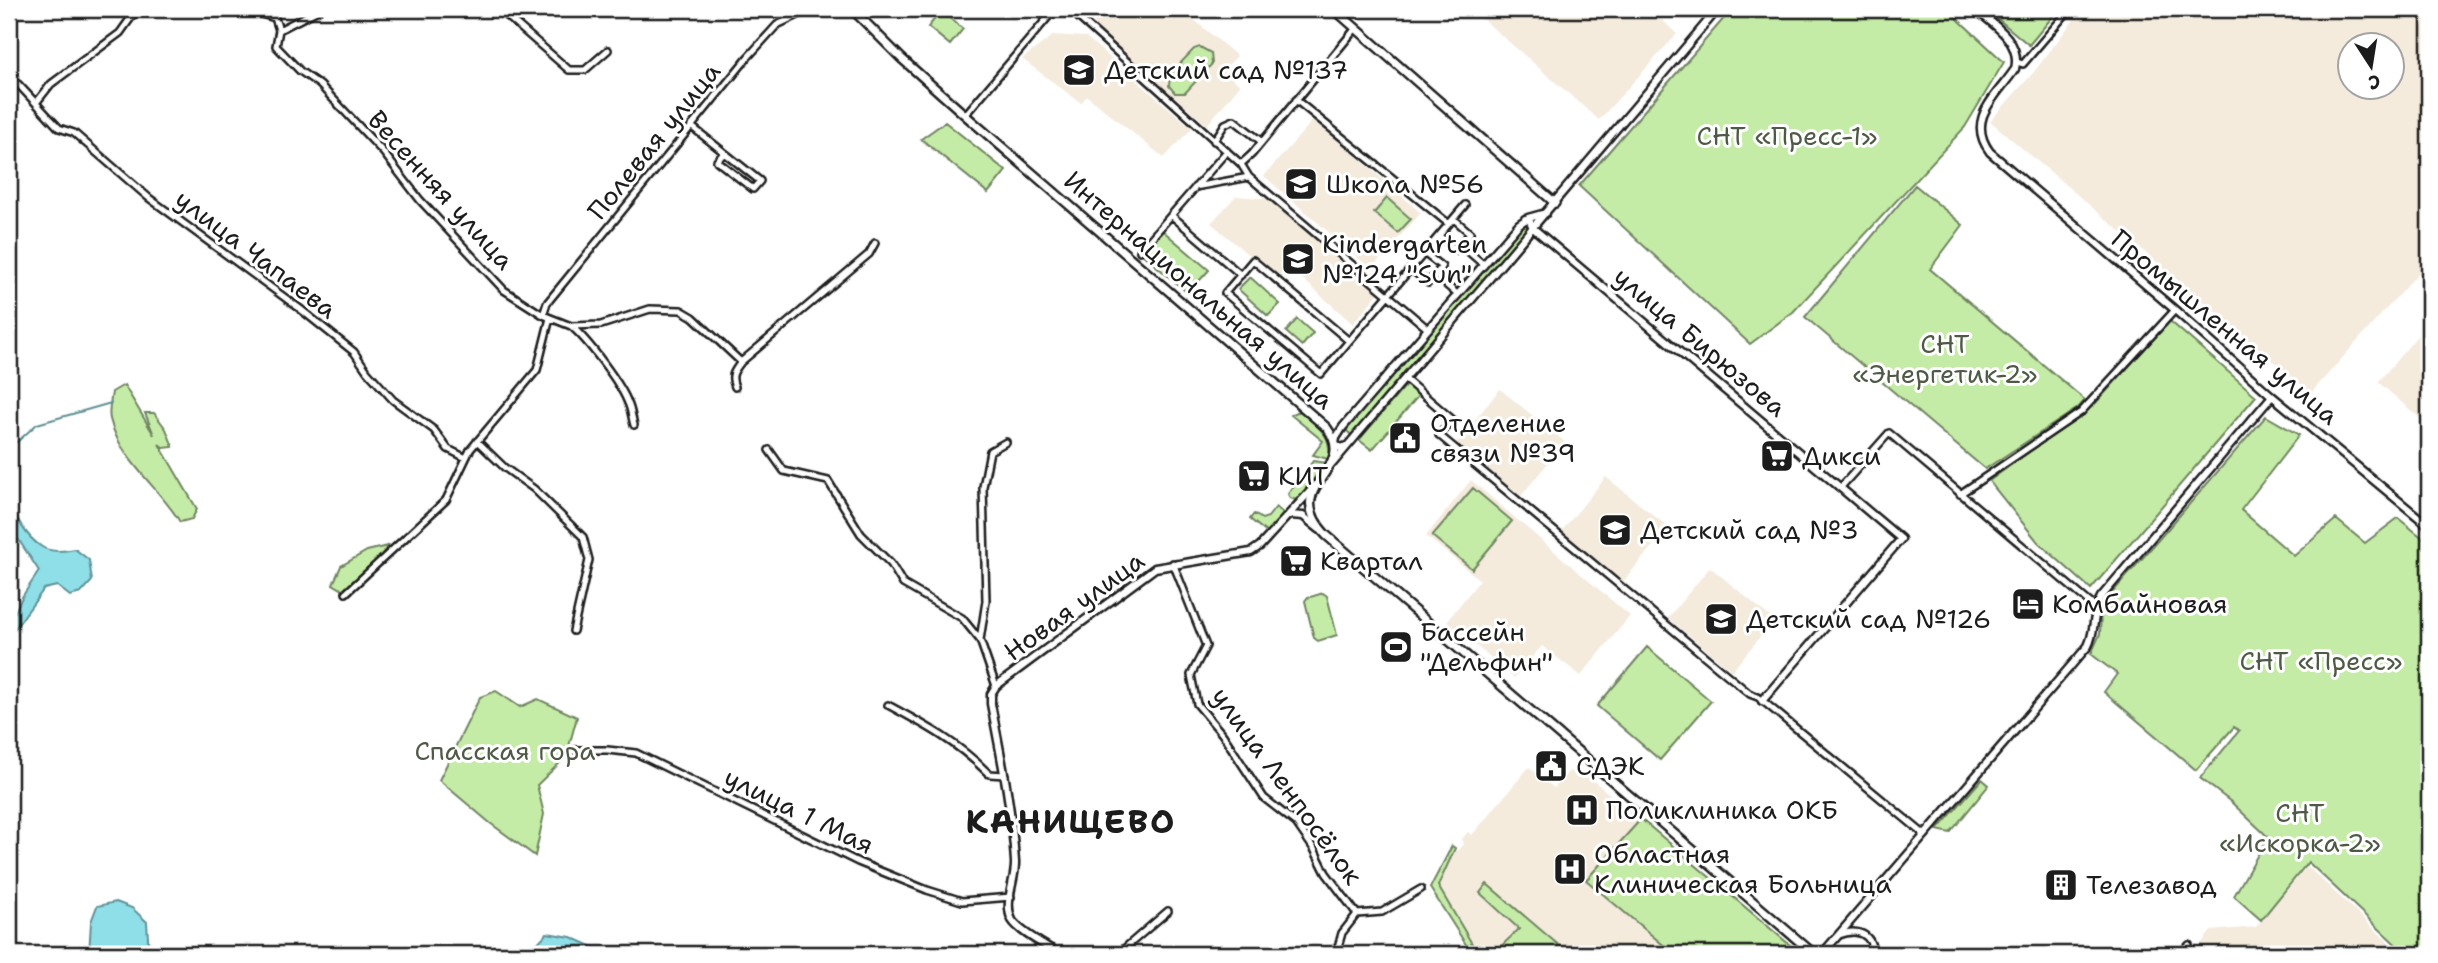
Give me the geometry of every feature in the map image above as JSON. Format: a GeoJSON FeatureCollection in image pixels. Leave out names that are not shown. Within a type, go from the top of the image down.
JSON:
{"type":"FeatureCollection","features":[{"type":"Feature","properties":{"kind":"main road","name":"Интернациональная улица"},"geometry":{"type":"LineString","coordinates":[[852,9],[901,58],[965,115],[1326,428],[1335,444],[1336,452],[1317,483],[1310,501],[1314,520],[1326,535],[1814,954]]}},
{"type":"Feature","properties":{"kind":"main road"},"geometry":{"type":"LineString","coordinates":[[1334,9],[1555,203]]}},
{"type":"Feature","properties":{"kind":"street"},"geometry":{"type":"LineString","coordinates":[[36,103],[51,84],[120,33],[135,12],[146,9]]}},
{"type":"Feature","properties":{"kind":"street"},"geometry":{"type":"LineString","coordinates":[[243,9],[275,18]]}},
{"type":"Feature","properties":{"kind":"street"},"geometry":{"type":"LineString","coordinates":[[273,9],[279,30],[320,9]]}},
{"type":"Feature","properties":{"kind":"street"},"geometry":{"type":"LineString","coordinates":[[499,9],[569,70],[585,70],[608,50]]}},
{"type":"Feature","properties":{"kind":"street","name":"Полевая улица"},"geometry":{"type":"LineString","coordinates":[[547,317],[547,303],[777,25],[811,9]]}},
{"type":"Feature","properties":{"kind":"street"},"geometry":{"type":"LineString","coordinates":[[965,115],[1055,9]]}},
{"type":"Feature","properties":{"kind":"street"},"geometry":{"type":"LineString","coordinates":[[1069,9],[1227,151],[1250,177],[1428,329]]}},
{"type":"Feature","properties":{"kind":"street"},"geometry":{"type":"LineString","coordinates":[[1329,467],[1718,9]]}},
{"type":"Feature","properties":{"kind":"street"},"geometry":{"type":"LineString","coordinates":[[1975,9],[2006,36],[2016,53],[2017,62],[2023,64],[2070,9]]}},
{"type":"Feature","properties":{"kind":"street"},"geometry":{"type":"LineString","coordinates":[[1241,164],[1356,28]]}},
{"type":"Feature","properties":{"kind":"street","name":"Весенняя улица"},"geometry":{"type":"LineString","coordinates":[[279,30],[276,46],[300,71],[320,85],[383,152],[420,200],[504,290],[547,317],[571,326],[601,325],[650,309],[681,310],[693,317],[741,362]]}},
{"type":"Feature","properties":{"kind":"street","name":"Промышленная улица"},"geometry":{"type":"LineString","coordinates":[[2017,62],[1982,117],[1980,137],[1996,159],[2272,396],[2429,526]]}},
{"type":"Feature","properties":{"kind":"street","name":"улица Чапаева"},"geometry":{"type":"LineString","coordinates":[[18,84],[59,128],[74,133],[149,198],[299,308],[354,352],[393,400],[434,430],[448,449],[466,458]]}},
{"type":"Feature","properties":{"kind":"street"},"geometry":{"type":"LineString","coordinates":[[1297,100],[1471,233],[1456,250],[1439,236]]}},
{"type":"Feature","properties":{"kind":"street"},"geometry":{"type":"LineString","coordinates":[[1214,141],[1225,124],[1234,120],[1262,142]]}},
{"type":"Feature","properties":{"kind":"street"},"geometry":{"type":"LineString","coordinates":[[691,126],[760,181],[753,190],[717,161],[724,153]]}},
{"type":"Feature","properties":{"kind":"street"},"geometry":{"type":"LineString","coordinates":[[1140,251],[1227,151]]}},
{"type":"Feature","properties":{"kind":"street"},"geometry":{"type":"LineString","coordinates":[[1195,187],[1250,177]]}},
{"type":"Feature","properties":{"kind":"street"},"geometry":{"type":"LineString","coordinates":[[1349,341],[1253,260],[1225,293],[1321,374],[1465,205]]}},
{"type":"Feature","properties":{"kind":"street"},"geometry":{"type":"LineString","coordinates":[[1348,445],[1340,448],[1335,444],[1343,427],[1525,219],[1546,213]]}},
{"type":"Feature","properties":{"kind":"street"},"geometry":{"type":"LineString","coordinates":[[1171,215],[1241,275]]}},
{"type":"Feature","properties":{"kind":"street","name":"улица Бирюзова"},"geometry":{"type":"LineString","coordinates":[[1525,219],[1530,221],[1533,229],[1901,539],[1762,701]]}},
{"type":"Feature","properties":{"kind":"street"},"geometry":{"type":"LineString","coordinates":[[735,387],[732,380],[734,371],[741,362],[869,254],[875,243]]}},
{"type":"Feature","properties":{"kind":"street"},"geometry":{"type":"LineString","coordinates":[[1461,245],[1484,265]]}},
{"type":"Feature","properties":{"kind":"street"},"geometry":{"type":"LineString","coordinates":[[1411,269],[1428,283],[1442,267],[1424,253]]}},
{"type":"Feature","properties":{"kind":"street"},"geometry":{"type":"LineString","coordinates":[[1435,275],[1458,295]]}},
{"type":"Feature","properties":{"kind":"street"},"geometry":{"type":"LineString","coordinates":[[1961,494],[2081,412],[2175,310]]}},
{"type":"Feature","properties":{"kind":"street"},"geometry":{"type":"LineString","coordinates":[[346,593],[446,500],[466,458],[477,442],[537,370],[547,317]]}},
{"type":"Feature","properties":{"kind":"street"},"geometry":{"type":"LineString","coordinates":[[571,326],[584,337],[619,387],[628,402],[634,425]]}},
{"type":"Feature","properties":{"kind":"street"},"geometry":{"type":"LineString","coordinates":[[1405,379],[1452,420],[1439,435],[1745,690],[1925,835]]}},
{"type":"Feature","properties":{"kind":"street"},"geometry":{"type":"LineString","coordinates":[[1822,954],[2088,646],[2096,608],[2110,587],[2272,396]]}},
{"type":"Feature","properties":{"kind":"street"},"geometry":{"type":"LineString","coordinates":[[1326,428],[1335,431],[1343,427]]}},
{"type":"Feature","properties":{"kind":"street"},"geometry":{"type":"LineString","coordinates":[[1841,487],[1889,433],[2096,608]]}},
{"type":"Feature","properties":{"kind":"street"},"geometry":{"type":"LineString","coordinates":[[477,442],[505,468],[534,489],[583,537],[589,560],[573,631]]}},
{"type":"Feature","properties":{"kind":"street"},"geometry":{"type":"LineString","coordinates":[[980,640],[986,601],[984,487],[990,451],[1006,442]]}},
{"type":"Feature","properties":{"kind":"street"},"geometry":{"type":"LineString","coordinates":[[769,450],[784,471],[828,481],[861,534],[891,564],[902,584],[962,618],[980,640],[996,686],[991,694],[991,704],[1014,835],[1016,870],[1009,908],[1013,923],[1059,954]]}},
{"type":"Feature","properties":{"kind":"street","name":"Новая улица"},"geometry":{"type":"LineString","coordinates":[[996,686],[1155,568],[1251,552],[1260,546],[1317,483]]}},
{"type":"Feature","properties":{"kind":"street"},"geometry":{"type":"LineString","coordinates":[[1288,516],[1303,516],[1326,535]]}},
{"type":"Feature","properties":{"kind":"street","name":"улица Ленпосёлок"},"geometry":{"type":"LineString","coordinates":[[1173,563],[1206,646],[1191,675],[1197,704],[1223,735],[1264,797],[1296,823],[1326,873],[1357,914]]}},
{"type":"Feature","properties":{"kind":"street"},"geometry":{"type":"LineString","coordinates":[[888,705],[941,733],[970,755],[989,774],[1005,775]]}},
{"type":"Feature","properties":{"kind":"street","name":"улица 1 Мая"},"geometry":{"type":"LineString","coordinates":[[572,750],[636,753],[859,863],[950,897],[975,902],[1011,897]]}},
{"type":"Feature","properties":{"kind":"street"},"geometry":{"type":"LineString","coordinates":[[1336,954],[1342,933],[1357,914],[1382,912],[1421,890]]}},
{"type":"Feature","properties":{"kind":"street"},"geometry":{"type":"LineString","coordinates":[[1118,954],[1168,911]]}},
{"type":"Feature","properties":{"kind":"street"},"geometry":{"type":"LineString","coordinates":[[1855,916],[1858,932]]}},
{"type":"Feature","properties":{"kind":"street"},"geometry":{"type":"LineString","coordinates":[[1838,935],[1858,932],[1867,936],[1873,954]]}},
{"type":"Feature","properties":{"kind":"street"},"geometry":{"type":"LineString","coordinates":[[2181,954],[2189,945]]}},
{"type":"Feature","properties":{"kind":"street"},"geometry":{"type":"LineString","coordinates":[[1042,954],[1047,947]]}},
{"type":"Feature","properties":{"kind":"shaded area"},"geometry":{"type":"Polygon","coordinates":[[[1093,9],[1181,9],[1237,56],[1223,71],[1240,85],[1207,125],[1095,28],[1093,9]]]}},
{"type":"Feature","properties":{"kind":"shaded area"},"geometry":{"type":"Polygon","coordinates":[[[1471,9],[1650,9],[1677,34],[1599,120],[1471,9]]]}},
{"type":"Feature","properties":{"kind":"shaded area"},"geometry":{"type":"Polygon","coordinates":[[[2082,9],[2429,9],[2429,261],[2311,393],[1990,121],[2033,73],[2082,9]]]}},
{"type":"Feature","properties":{"kind":"shaded area"},"geometry":{"type":"Polygon","coordinates":[[[1054,35],[1086,37],[1192,128],[1164,158],[1087,96],[1081,103],[1022,59],[1054,35]]]}},
{"type":"Feature","properties":{"kind":"shaded area"},"geometry":{"type":"Polygon","coordinates":[[[1314,119],[1421,213],[1371,269],[1264,176],[1314,119]]]}},
{"type":"Feature","properties":{"kind":"shaded area","name":"Kindergarten №124 \"Sun\""},"geometry":{"type":"Polygon","coordinates":[[[1236,196],[1273,199],[1379,292],[1353,324],[1289,267],[1276,278],[1211,223],[1236,196]]]}},
{"type":"Feature","properties":{"kind":"shaded area"},"geometry":{"type":"Polygon","coordinates":[[[2429,322],[2429,426],[2378,382],[2429,322]]]}},
{"type":"Feature","properties":{"kind":"shaded area"},"geometry":{"type":"Polygon","coordinates":[[[1500,389],[1565,442],[1521,496],[1456,443],[1500,389]]]}},
{"type":"Feature","properties":{"kind":"shaded area","name":"Детский сад №3"},"geometry":{"type":"Polygon","coordinates":[[[1606,477],[1668,527],[1623,582],[1561,532],[1606,477]]]}},
{"type":"Feature","properties":{"kind":"shaded area"},"geometry":{"type":"Polygon","coordinates":[[[1471,480],[1630,616],[1581,676],[1542,646],[1514,678],[1447,621],[1480,580],[1426,536],[1471,480]]]}},
{"type":"Feature","properties":{"kind":"shaded area","name":"Детский сад №126"},"geometry":{"type":"Polygon","coordinates":[[[1710,567],[1774,620],[1732,671],[1668,618],[1710,567]]]}},
{"type":"Feature","properties":{"kind":"shaded area","name":"Областная Клиническая Больница"},"geometry":{"type":"Polygon","coordinates":[[[1529,767],[1554,788],[1569,771],[1572,773],[1577,767],[1797,951],[1794,954],[1472,954],[1430,888],[1452,846],[1458,851],[1464,844],[1461,840],[1468,832],[1472,835],[1529,767]]]}},
{"type":"Feature","properties":{"kind":"shaded area"},"geometry":{"type":"Polygon","coordinates":[[[2307,866],[2401,954],[2193,954],[2211,931],[2256,927],[2307,866]]]}},
{"type":"Feature","properties":{"kind":"green space","name":"СНТ «Пресс-1»"},"geometry":{"type":"Polygon","coordinates":[[[1732,9],[1947,9],[2004,62],[1965,127],[1793,312],[1750,344],[1579,186],[1732,9]]]}},
{"type":"Feature","properties":{"kind":"green space"},"geometry":{"type":"Polygon","coordinates":[[[1986,9],[2059,9],[2029,45],[1986,9]]]}},
{"type":"Feature","properties":{"kind":"green space"},"geometry":{"type":"Polygon","coordinates":[[[941,11],[963,29],[950,45],[928,27],[941,11]]]}},
{"type":"Feature","properties":{"kind":"green space"},"geometry":{"type":"Polygon","coordinates":[[[1200,47],[1211,53],[1212,64],[1185,93],[1175,93],[1169,86],[1170,74],[1194,49],[1200,47]]]}},
{"type":"Feature","properties":{"kind":"green space"},"geometry":{"type":"Polygon","coordinates":[[[945,122],[1006,171],[988,193],[921,139],[945,122]]]}},
{"type":"Feature","properties":{"kind":"green space","name":"СНТ «Энергетик-2»"},"geometry":{"type":"Polygon","coordinates":[[[1915,185],[1963,225],[1930,269],[2085,400],[2078,408],[1985,469],[1805,317],[1915,185]]]}},
{"type":"Feature","properties":{"kind":"green space"},"geometry":{"type":"Polygon","coordinates":[[[1387,198],[1411,219],[1398,233],[1374,213],[1387,198]]]}},
{"type":"Feature","properties":{"kind":"green space"},"geometry":{"type":"Polygon","coordinates":[[[1525,221],[1531,227],[1353,437],[1346,430],[1525,221]]]}},
{"type":"Feature","properties":{"kind":"green space"},"geometry":{"type":"Polygon","coordinates":[[[1162,230],[1209,270],[1188,293],[1142,254],[1162,230]]]}},
{"type":"Feature","properties":{"kind":"green space"},"geometry":{"type":"Polygon","coordinates":[[[1250,277],[1280,304],[1268,316],[1238,289],[1250,277]]]}},
{"type":"Feature","properties":{"kind":"green space"},"geometry":{"type":"Polygon","coordinates":[[[1297,319],[1313,333],[1302,346],[1286,332],[1297,319]]]}},
{"type":"Feature","properties":{"kind":"green space"},"geometry":{"type":"Polygon","coordinates":[[[2170,321],[2256,396],[2091,589],[2038,542],[1989,481],[2094,405],[2170,321]]]}},
{"type":"Feature","properties":{"kind":"green space"},"geometry":{"type":"Polygon","coordinates":[[[1407,384],[1419,395],[1372,450],[1359,440],[1407,384]]]}},
{"type":"Feature","properties":{"kind":"green space"},"geometry":{"type":"Polygon","coordinates":[[[124,385],[154,435],[145,413],[154,413],[166,429],[173,447],[164,448],[159,444],[197,509],[192,519],[180,522],[131,460],[115,434],[109,416],[112,392],[124,385]]]}},
{"type":"Feature","properties":{"kind":"green space"},"geometry":{"type":"Polygon","coordinates":[[[1301,412],[1326,437],[1328,459],[1313,455],[1323,441],[1291,415],[1301,412]]]}},
{"type":"Feature","properties":{"kind":"green space","name":"СНТ «Пресс»"},"geometry":{"type":"Polygon","coordinates":[[[2266,416],[2299,435],[2241,510],[2294,556],[2336,519],[2365,543],[2398,518],[2429,543],[2429,954],[2406,954],[2308,862],[2261,920],[2234,896],[2268,837],[2231,802],[2200,778],[2239,731],[2234,727],[2196,770],[2104,692],[2117,674],[2091,654],[2100,634],[2101,609],[2106,600],[2266,416]]]}},
{"type":"Feature","properties":{"kind":"green space"},"geometry":{"type":"Polygon","coordinates":[[[1313,461],[1327,463],[1296,500],[1290,498],[1288,494],[1313,461]]]}},
{"type":"Feature","properties":{"kind":"green space"},"geometry":{"type":"Polygon","coordinates":[[[1473,488],[1512,521],[1472,569],[1432,536],[1473,488]]]}},
{"type":"Feature","properties":{"kind":"green space"},"geometry":{"type":"Polygon","coordinates":[[[1276,507],[1284,514],[1267,533],[1250,519],[1254,514],[1262,519],[1268,517],[1276,507]]]}},
{"type":"Feature","properties":{"kind":"green space"},"geometry":{"type":"Polygon","coordinates":[[[388,546],[378,559],[343,590],[333,584],[341,566],[367,551],[388,546]]]}},
{"type":"Feature","properties":{"kind":"green space"},"geometry":{"type":"Polygon","coordinates":[[[1323,593],[1327,596],[1337,635],[1318,641],[1314,638],[1305,601],[1323,593]]]}},
{"type":"Feature","properties":{"kind":"green space"},"geometry":{"type":"Polygon","coordinates":[[[1647,647],[1711,701],[1660,760],[1597,706],[1647,647]]]}},
{"type":"Feature","properties":{"kind":"green space","name":"Спасская гора"},"geometry":{"type":"Polygon","coordinates":[[[496,691],[520,707],[538,699],[577,717],[566,757],[537,785],[544,814],[535,856],[439,780],[480,697],[496,691]]]}},
{"type":"Feature","properties":{"kind":"green space"},"geometry":{"type":"Polygon","coordinates":[[[1982,779],[1989,785],[1950,833],[1937,830],[1982,779]]]}},
{"type":"Feature","properties":{"kind":"green space"},"geometry":{"type":"Polygon","coordinates":[[[1641,819],[1797,951],[1794,954],[1674,954],[1586,880],[1641,819]]]}},
{"type":"Feature","properties":{"kind":"green space"},"geometry":{"type":"Polygon","coordinates":[[[1452,846],[1455,848],[1438,886],[1478,954],[1472,954],[1430,888],[1452,846]]]}},
{"type":"Feature","properties":{"kind":"green space"},"geometry":{"type":"Polygon","coordinates":[[[1487,884],[1569,954],[1493,954],[1519,929],[1480,893],[1487,884]]]}},
{"type":"Feature","properties":{"kind":"water"},"geometry":{"type":"Polygon","coordinates":[[[9,496],[17,518],[31,538],[50,550],[75,549],[89,560],[92,581],[81,593],[70,596],[57,586],[44,589],[11,634],[9,650],[9,625],[22,597],[39,571],[9,525],[9,496]]]}},
{"type":"Feature","properties":{"kind":"water"},"geometry":{"type":"Polygon","coordinates":[[[116,902],[132,908],[147,922],[149,954],[89,954],[91,922],[97,906],[116,902]]]}},
{"type":"Feature","properties":{"kind":"water"},"geometry":{"type":"Polygon","coordinates":[[[547,933],[571,937],[609,954],[531,954],[531,950],[547,933]]]}},
{"type":"Feature","properties":{"kind":"waterway"},"geometry":{"type":"LineString","coordinates":[[9,440],[17,442],[37,424],[111,403]]}},
{"type":"Feature","properties":{"kind":"place","name":"Детский сад №137"},"geometry":{"type":"Point","coordinates":[1079,70]}},
{"type":"Feature","properties":{"kind":"place","name":"Школа №56"},"geometry":{"type":"Point","coordinates":[1301,184]}},
{"type":"Feature","properties":{"kind":"place","name":"Kindergarten №124 \"Sun\""},"geometry":{"type":"Point","coordinates":[1298,259]}},
{"type":"Feature","properties":{"kind":"place","name":"Отделение связи №39"},"geometry":{"type":"Point","coordinates":[1405,438]}},
{"type":"Feature","properties":{"kind":"place","name":"Дикси"},"geometry":{"type":"Point","coordinates":[1777,456]}},
{"type":"Feature","properties":{"kind":"place","name":"КИТ"},"geometry":{"type":"Point","coordinates":[1254,476]}},
{"type":"Feature","properties":{"kind":"place","name":"Детский сад №3"},"geometry":{"type":"Point","coordinates":[1615,530]}},
{"type":"Feature","properties":{"kind":"place","name":"Квартал"},"geometry":{"type":"Point","coordinates":[1296,561]}},
{"type":"Feature","properties":{"kind":"place","name":"Комбайновая"},"geometry":{"type":"Point","coordinates":[2028,604]}},
{"type":"Feature","properties":{"kind":"place","name":"Детский сад №126"},"geometry":{"type":"Point","coordinates":[1721,619]}},
{"type":"Feature","properties":{"kind":"place","name":"Бассейн \"Дельфин\""},"geometry":{"type":"Point","coordinates":[1396,647]}},
{"type":"Feature","properties":{"kind":"place","name":"СДЭК"},"geometry":{"type":"Point","coordinates":[1551,766]}},
{"type":"Feature","properties":{"kind":"place","name":"Поликлиника ОКБ"},"geometry":{"type":"Point","coordinates":[1582,810]}},
{"type":"Feature","properties":{"kind":"place","name":"Областная Клиническая Больница"},"geometry":{"type":"Point","coordinates":[1570,869]}},
{"type":"Feature","properties":{"kind":"place","name":"Телезавод"},"geometry":{"type":"Point","coordinates":[2061,885]}},
{"type":"Feature","properties":{"kind":"district","name":"КАНИЩЕВО"},"geometry":{"type":"Point","coordinates":[1071,821]}},
{"type":"Feature","properties":{"kind":"park label","name":"СНТ «Искорка-2»"},"geometry":{"type":"Point","coordinates":[2300,828]}}]}
